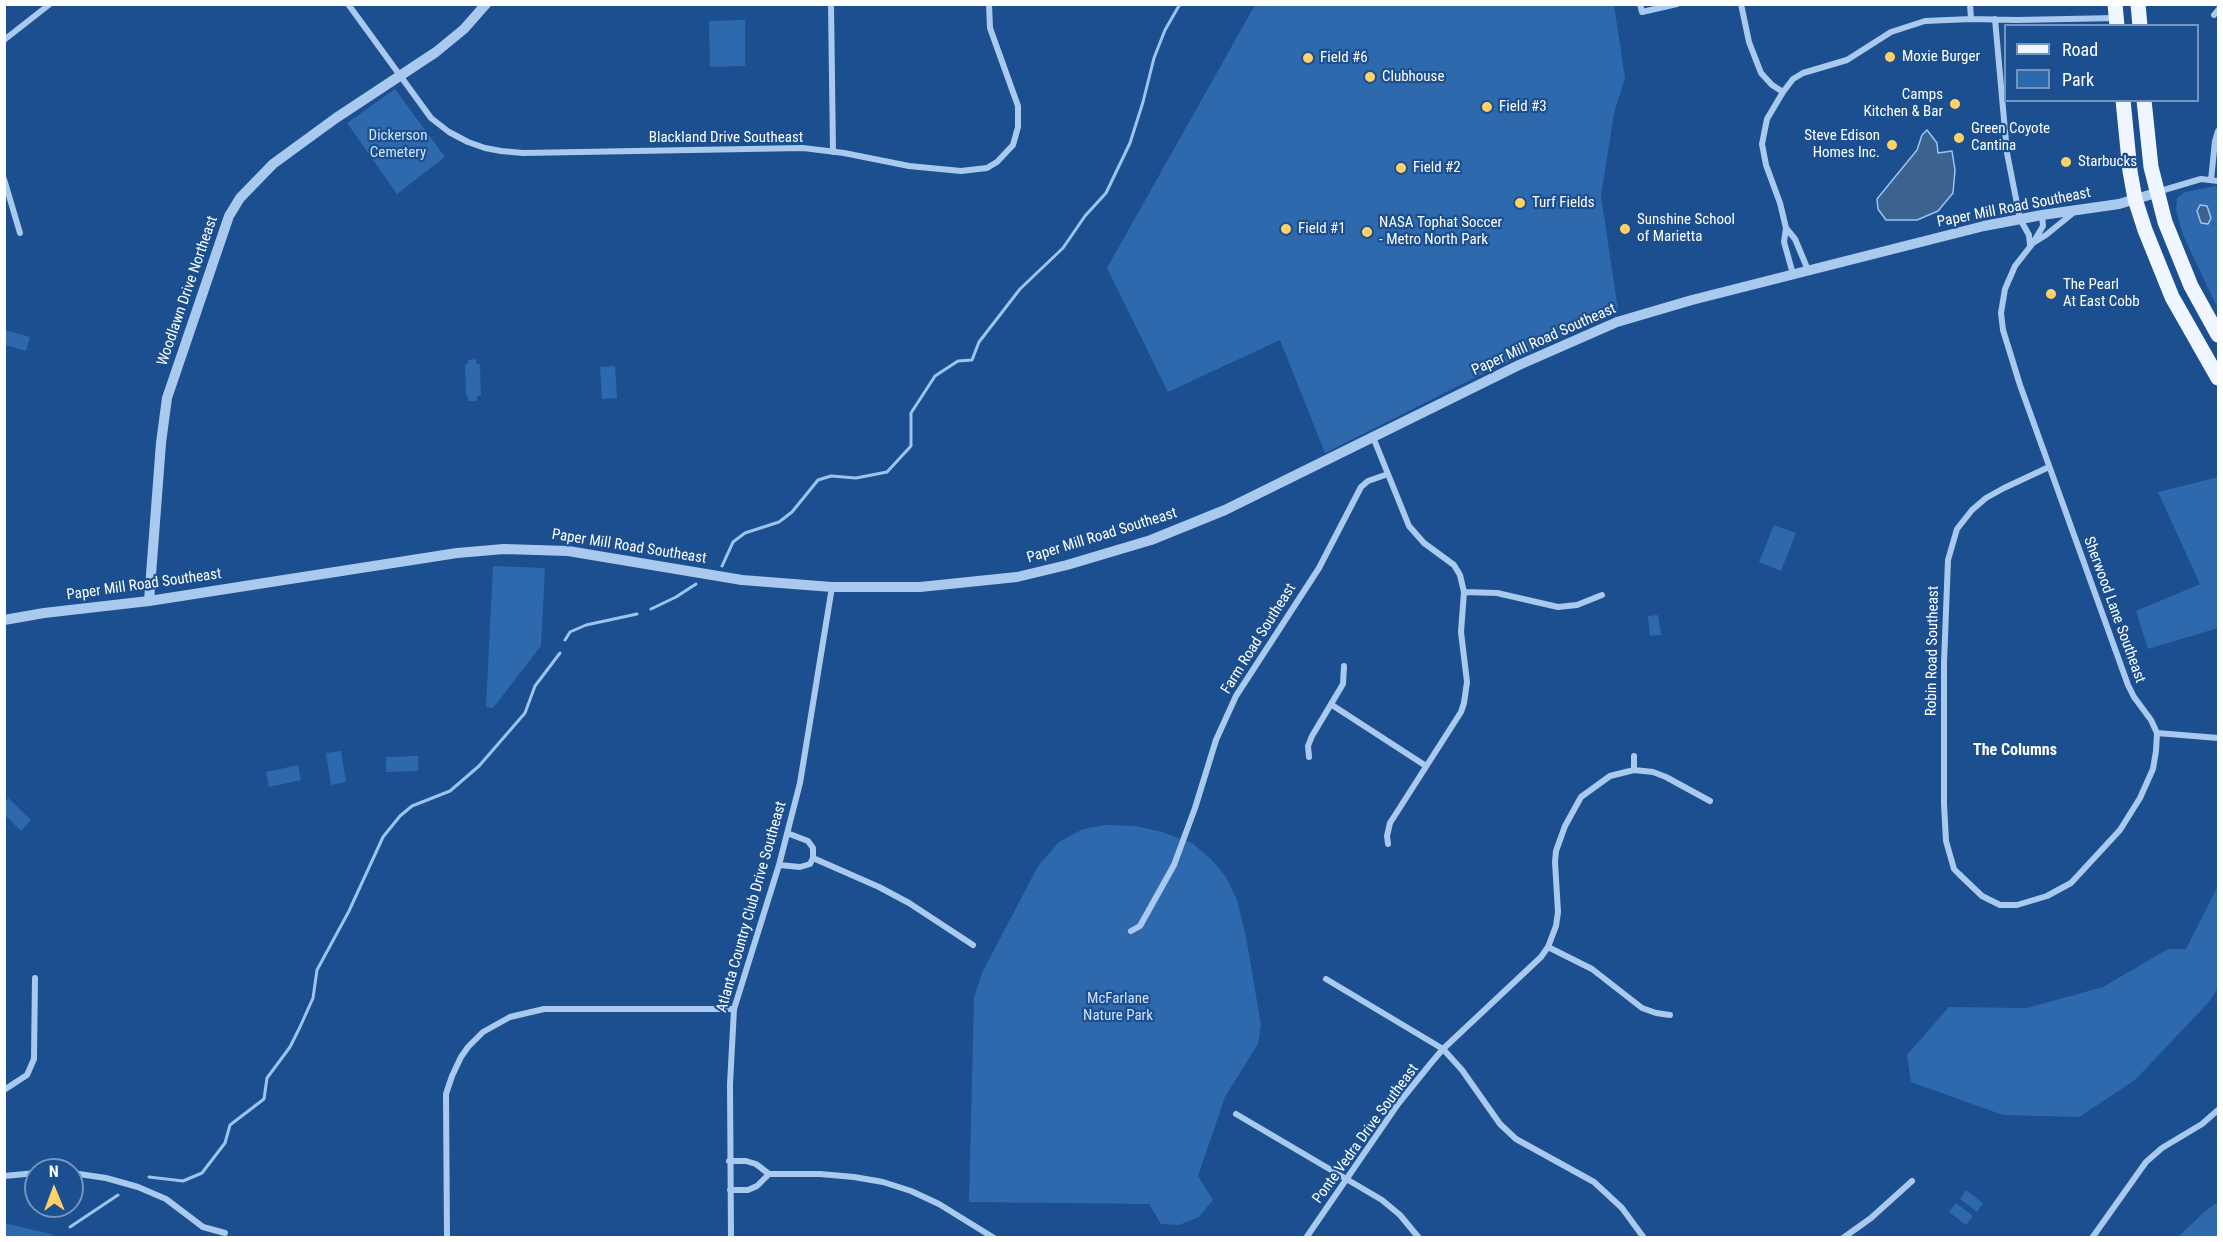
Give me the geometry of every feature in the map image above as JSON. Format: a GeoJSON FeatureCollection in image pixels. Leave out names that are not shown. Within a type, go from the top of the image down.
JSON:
{"type":"FeatureCollection","features":[{"type":"Feature","properties":{"kind":"main road"},"geometry":{"type":"LineString","coordinates":[[2138,4],[2140,24]]}},
{"type":"Feature","properties":{"kind":"main road"},"geometry":{"type":"LineString","coordinates":[[2123,102],[2135,199],[2172,297],[2218,378]]}},
{"type":"Feature","properties":{"kind":"main road"},"geometry":{"type":"LineString","coordinates":[[2144,102],[2156,193],[2180,261],[2218,335]]}},
{"type":"Feature","properties":{"kind":"street"},"geometry":{"type":"LineString","coordinates":[[4,40],[50,4]]}},
{"type":"Feature","properties":{"kind":"street","name":"Blackland Drive Southeast"},"geometry":{"type":"LineString","coordinates":[[348,4],[431,118],[449,132],[468,142],[501,152],[803,148],[909,166],[961,171],[987,168],[1006,154],[1017,137],[1018,106],[990,28],[988,4]]}},
{"type":"Feature","properties":{"kind":"street","name":"Woodlawn Drive Northeast"},"geometry":{"type":"LineString","coordinates":[[149,601],[160,444],[167,398],[229,216],[240,198],[273,164],[336,118],[436,52],[464,29],[486,4]]}},
{"type":"Feature","properties":{"kind":"street"},"geometry":{"type":"LineString","coordinates":[[831,4],[833,152]]}},
{"type":"Feature","properties":{"kind":"street"},"geometry":{"type":"LineString","coordinates":[[1640,4],[1642,12],[1677,4]]}},
{"type":"Feature","properties":{"kind":"street"},"geometry":{"type":"LineString","coordinates":[[1741,4],[1749,42],[1761,73],[1772,85],[1783,92]]}},
{"type":"Feature","properties":{"kind":"street"},"geometry":{"type":"LineString","coordinates":[[1970,4],[1971,19]]}},
{"type":"Feature","properties":{"kind":"street"},"geometry":{"type":"LineString","coordinates":[[1793,274],[1784,242],[1786,228],[1780,203],[1766,165],[1762,144],[1767,119],[1793,79],[1803,73],[1847,60],[1900,28],[1925,21],[2116,16]]}},
{"type":"Feature","properties":{"kind":"street"},"geometry":{"type":"LineString","coordinates":[[1995,19],[2007,153],[2020,219],[2029,235],[2031,245]]}},
{"type":"Feature","properties":{"kind":"street"},"geometry":{"type":"LineString","coordinates":[[2211,180],[2218,131]]}},
{"type":"Feature","properties":{"kind":"street"},"geometry":{"type":"LineString","coordinates":[[4,179],[20,232]]}},
{"type":"Feature","properties":{"kind":"street"},"geometry":{"type":"LineString","coordinates":[[2156,193],[2192,181],[2218,181]]}},
{"type":"Feature","properties":{"kind":"street","name":"Paper Mill Road Southeast"},"geometry":{"type":"LineString","coordinates":[[4,620],[149,601],[458,553],[522,548],[595,554],[742,580],[832,587],[955,584],[1017,577],[1067,565],[1175,531],[1250,499],[1519,365],[1604,327],[1666,307],[1808,270],[2020,219],[2119,204],[2156,193]]}},
{"type":"Feature","properties":{"kind":"street","name":"Sherwood Lane Southeast"},"geometry":{"type":"LineString","coordinates":[[2031,245],[2078,210]]}},
{"type":"Feature","properties":{"kind":"street","name":"Sherwood Lane Southeast"},"geometry":{"type":"LineString","coordinates":[[2042,215],[2043,226],[2014,266],[2002,300],[2001,313],[2009,354],[2128,685],[2157,733]]}},
{"type":"Feature","properties":{"kind":"street"},"geometry":{"type":"LineString","coordinates":[[1786,228],[1795,239],[1808,270]]}},
{"type":"Feature","properties":{"kind":"street"},"geometry":{"type":"LineString","coordinates":[[1373,437],[1409,526],[1424,543],[1455,565],[1464,592],[1461,632],[1467,682],[1464,703],[1461,712],[1390,823],[1388,844]]}},
{"type":"Feature","properties":{"kind":"street","name":"Robin Road Southeast"},"geometry":{"type":"LineString","coordinates":[[2049,467],[1986,498],[1972,510],[1957,529],[1948,560],[1945,614],[1945,825],[1946,841],[1954,869],[1965,882],[1993,903],[2008,906],[2048,897],[2071,883],[2120,830],[2140,798],[2152,769],[2157,733]]}},
{"type":"Feature","properties":{"kind":"street","name":"Farm Road Southeast"},"geometry":{"type":"LineString","coordinates":[[1131,931],[1140,926],[1173,865],[1189,826],[1216,740],[1236,696],[1319,568],[1361,487],[1368,481],[1388,474]]}},
{"type":"Feature","properties":{"kind":"street","name":"Atlanta Country Club Drive Southeast"},"geometry":{"type":"LineString","coordinates":[[731,1238],[730,1084],[734,1009],[788,833],[807,744],[832,587]]}},
{"type":"Feature","properties":{"kind":"street"},"geometry":{"type":"LineString","coordinates":[[1464,592],[1497,593],[1558,607],[1577,605],[1602,595]]}},
{"type":"Feature","properties":{"kind":"street"},"geometry":{"type":"LineString","coordinates":[[1309,757],[1308,746],[1342,684],[1344,666]]}},
{"type":"Feature","properties":{"kind":"street"},"geometry":{"type":"LineString","coordinates":[[1332,705],[1426,766]]}},
{"type":"Feature","properties":{"kind":"street"},"geometry":{"type":"LineString","coordinates":[[2157,733],[2218,738]]}},
{"type":"Feature","properties":{"kind":"street"},"geometry":{"type":"LineString","coordinates":[[1634,756],[1634,770]]}},
{"type":"Feature","properties":{"kind":"street","name":"Ponte Vedra Drive Southeast"},"geometry":{"type":"LineString","coordinates":[[1306,1238],[1398,1104],[1443,1049],[1548,947],[1556,926],[1558,912],[1556,851],[1565,826],[1581,797],[1610,776],[1634,770],[1653,772],[1666,777],[1710,801]]}},
{"type":"Feature","properties":{"kind":"street"},"geometry":{"type":"LineString","coordinates":[[778,865],[800,867],[810,864],[813,858],[813,848],[808,841],[788,833]]}},
{"type":"Feature","properties":{"kind":"street"},"geometry":{"type":"LineString","coordinates":[[813,858],[909,903],[973,945]]}},
{"type":"Feature","properties":{"kind":"street"},"geometry":{"type":"LineString","coordinates":[[1548,947],[1592,969],[1642,1008],[1670,1015]]}},
{"type":"Feature","properties":{"kind":"street"},"geometry":{"type":"LineString","coordinates":[[4,1090],[27,1075],[34,1059],[35,978]]}},
{"type":"Feature","properties":{"kind":"street"},"geometry":{"type":"LineString","coordinates":[[1326,979],[1443,1049],[1462,1070],[1500,1124],[1516,1139],[1594,1182],[1622,1208],[1644,1238]]}},
{"type":"Feature","properties":{"kind":"street"},"geometry":{"type":"LineString","coordinates":[[447,1238],[446,1094],[461,1057],[483,1032],[510,1017],[544,1009],[734,1009]]}},
{"type":"Feature","properties":{"kind":"street"},"geometry":{"type":"LineString","coordinates":[[2092,1238],[2146,1162],[2162,1148],[2202,1124],[2218,1110]]}},
{"type":"Feature","properties":{"kind":"street"},"geometry":{"type":"LineString","coordinates":[[1236,1114],[1382,1200],[1400,1215],[1419,1238]]}},
{"type":"Feature","properties":{"kind":"street"},"geometry":{"type":"LineString","coordinates":[[729,1161],[746,1161],[756,1164],[769,1174],[820,1174],[884,1182],[939,1204],[994,1238]]}},
{"type":"Feature","properties":{"kind":"street"},"geometry":{"type":"LineString","coordinates":[[4,1176],[24,1174]]}},
{"type":"Feature","properties":{"kind":"street"},"geometry":{"type":"LineString","coordinates":[[730,1190],[748,1190],[757,1186],[769,1174]]}},
{"type":"Feature","properties":{"kind":"street"},"geometry":{"type":"LineString","coordinates":[[84,1175],[138,1187],[166,1199],[203,1227],[225,1233]]}},
{"type":"Feature","properties":{"kind":"street"},"geometry":{"type":"LineString","coordinates":[[1843,1238],[1871,1218],[1912,1181]]}},
{"type":"Feature","properties":{"kind":"green space","name":"NASA Tophat Soccer - Metro North Park"},"geometry":{"type":"Polygon","coordinates":[[[1255,5],[1614,5],[1625,78],[1614,113],[1601,196],[1618,310],[1462,384],[1325,453],[1280,340],[1168,392],[1107,268],[1255,5]]]}},
{"type":"Feature","properties":{"kind":"green space"},"geometry":{"type":"Polygon","coordinates":[[[745,20],[745,66],[710,67],[709,21],[745,20]]]}},
{"type":"Feature","properties":{"kind":"green space","name":"Dickerson Cemetery"},"geometry":{"type":"Polygon","coordinates":[[[395,89],[445,157],[397,194],[347,123],[395,89]]]}},
{"type":"Feature","properties":{"kind":"green space"},"geometry":{"type":"Polygon","coordinates":[[[2218,187],[2218,309],[2183,235],[2176,210],[2177,198],[2185,192],[2218,187]]]}},
{"type":"Feature","properties":{"kind":"green space"},"geometry":{"type":"Polygon","coordinates":[[[4,330],[30,337],[26,351],[5,345],[4,330]]]}},
{"type":"Feature","properties":{"kind":"green space"},"geometry":{"type":"Polygon","coordinates":[[[476,359],[477,364],[480,364],[481,396],[477,396],[477,401],[468,401],[465,364],[468,364],[468,360],[476,359]]]}},
{"type":"Feature","properties":{"kind":"green space"},"geometry":{"type":"Polygon","coordinates":[[[615,366],[617,398],[602,399],[600,367],[615,366]]]}},
{"type":"Feature","properties":{"kind":"green space"},"geometry":{"type":"Polygon","coordinates":[[[2218,477],[2218,628],[2148,649],[2136,611],[2200,584],[2158,492],[2218,477]]]}},
{"type":"Feature","properties":{"kind":"green space"},"geometry":{"type":"Polygon","coordinates":[[[1774,525],[1796,533],[1781,571],[1759,562],[1774,525]]]}},
{"type":"Feature","properties":{"kind":"green space"},"geometry":{"type":"Polygon","coordinates":[[[493,566],[545,568],[541,646],[493,708],[486,707],[493,566]]]}},
{"type":"Feature","properties":{"kind":"green space"},"geometry":{"type":"Polygon","coordinates":[[[1658,615],[1661,635],[1650,636],[1648,616],[1658,615]]]}},
{"type":"Feature","properties":{"kind":"green space"},"geometry":{"type":"Polygon","coordinates":[[[341,751],[346,782],[331,785],[326,753],[341,751]]]}},
{"type":"Feature","properties":{"kind":"green space"},"geometry":{"type":"Polygon","coordinates":[[[418,756],[418,771],[386,772],[386,757],[418,756]]]}},
{"type":"Feature","properties":{"kind":"green space"},"geometry":{"type":"Polygon","coordinates":[[[298,765],[301,780],[269,787],[266,772],[298,765]]]}},
{"type":"Feature","properties":{"kind":"green space"},"geometry":{"type":"Polygon","coordinates":[[[8,798],[31,820],[21,831],[5,815],[5,802],[8,798]]]}},
{"type":"Feature","properties":{"kind":"green space","name":"McFarlane Nature Park"},"geometry":{"type":"Polygon","coordinates":[[[1106,825],[1136,826],[1162,832],[1192,843],[1211,859],[1226,877],[1237,900],[1246,937],[1261,1025],[1258,1044],[1225,1097],[1198,1176],[1213,1200],[1199,1217],[1179,1225],[1161,1224],[1149,1204],[969,1202],[974,998],[982,973],[1038,866],[1059,842],[1083,829],[1106,825]]]}},
{"type":"Feature","properties":{"kind":"green space"},"geometry":{"type":"Polygon","coordinates":[[[2218,886],[2218,988],[2209,1002],[2135,1080],[2079,1117],[2003,1115],[1911,1082],[1907,1055],[1949,1007],[2027,1008],[2103,987],[2168,949],[2186,949],[2218,886]]]}},
{"type":"Feature","properties":{"kind":"green space"},"geometry":{"type":"Polygon","coordinates":[[[1966,1190],[1983,1203],[1977,1212],[1960,1199],[1966,1190]]]}},
{"type":"Feature","properties":{"kind":"green space"},"geometry":{"type":"Polygon","coordinates":[[[2218,1202],[2218,1237],[2178,1237],[2204,1212],[2218,1202]]]}},
{"type":"Feature","properties":{"kind":"green space"},"geometry":{"type":"Polygon","coordinates":[[[1956,1203],[1973,1216],[1966,1225],[1949,1212],[1956,1203]]]}},
{"type":"Feature","properties":{"kind":"green space"},"geometry":{"type":"Polygon","coordinates":[[[4,1223],[47,1233],[57,1237],[5,1237],[4,1223]]]}},
{"type":"Feature","properties":{"kind":"shaded area"},"geometry":{"type":"Polygon","coordinates":[[[1927,130],[1937,143],[1938,153],[1952,151],[1955,170],[1953,193],[1938,211],[1917,220],[1886,220],[1878,209],[1877,199],[1917,150],[1922,135],[1927,130]]]}},
{"type":"Feature","properties":{"kind":"shaded area"},"geometry":{"type":"Polygon","coordinates":[[[2200,205],[2207,206],[2211,218],[2208,224],[2201,223],[2197,211],[2200,205]]]}},
{"type":"Feature","properties":{"kind":"waterway"},"geometry":{"type":"LineString","coordinates":[[722,566],[733,542],[745,533],[779,522],[792,512],[818,480],[831,476],[856,478],[887,472],[911,446],[911,413],[935,376],[958,361],[972,360],[979,342],[1020,289],[1063,248],[1085,216],[1106,193],[1130,143],[1154,58],[1165,30],[1180,4]]}},
{"type":"Feature","properties":{"kind":"waterway"},"geometry":{"type":"LineString","coordinates":[[651,609],[696,584]]}},
{"type":"Feature","properties":{"kind":"waterway"},"geometry":{"type":"LineString","coordinates":[[565,640],[570,632],[586,625],[637,614]]}},
{"type":"Feature","properties":{"kind":"waterway"},"geometry":{"type":"LineString","coordinates":[[149,1177],[183,1181],[202,1173],[225,1143],[230,1125],[264,1099],[267,1078],[290,1047],[300,1027],[313,998],[317,970],[349,911],[383,837],[400,816],[412,806],[450,791],[479,766],[525,713],[535,686],[560,653]]}},
{"type":"Feature","properties":{"kind":"waterway"},"geometry":{"type":"LineString","coordinates":[[70,1227],[118,1195]]}},
{"type":"Feature","properties":{"kind":"place","name":"Moxie Burger"},"geometry":{"type":"Point","coordinates":[1890,57]}},
{"type":"Feature","properties":{"kind":"place","name":"Field #6"},"geometry":{"type":"Point","coordinates":[1308,58]}},
{"type":"Feature","properties":{"kind":"place","name":"Clubhouse"},"geometry":{"type":"Point","coordinates":[1370,77]}},
{"type":"Feature","properties":{"kind":"place","name":"Camps Kitchen & Bar"},"geometry":{"type":"Point","coordinates":[1955,104]}},
{"type":"Feature","properties":{"kind":"place","name":"Field #3"},"geometry":{"type":"Point","coordinates":[1487,107]}},
{"type":"Feature","properties":{"kind":"place","name":"Green Coyote Cantina"},"geometry":{"type":"Point","coordinates":[1959,138]}},
{"type":"Feature","properties":{"kind":"place","name":"Steve Edison Homes Inc."},"geometry":{"type":"Point","coordinates":[1892,145]}},
{"type":"Feature","properties":{"kind":"place","name":"Starbucks"},"geometry":{"type":"Point","coordinates":[2066,162]}},
{"type":"Feature","properties":{"kind":"place","name":"Field #2"},"geometry":{"type":"Point","coordinates":[1401,168]}},
{"type":"Feature","properties":{"kind":"place","name":"Turf Fields"},"geometry":{"type":"Point","coordinates":[1520,203]}},
{"type":"Feature","properties":{"kind":"place","name":"Field #1"},"geometry":{"type":"Point","coordinates":[1286,229]}},
{"type":"Feature","properties":{"kind":"place","name":"Sunshine School of Marietta"},"geometry":{"type":"Point","coordinates":[1625,229]}},
{"type":"Feature","properties":{"kind":"place","name":"NASA Tophat Soccer - Metro North Park"},"geometry":{"type":"Point","coordinates":[1367,232]}},
{"type":"Feature","properties":{"kind":"place","name":"The Pearl At East Cobb"},"geometry":{"type":"Point","coordinates":[2051,294]}},
{"type":"Feature","properties":{"kind":"district","name":"The Columns"},"geometry":{"type":"Point","coordinates":[2015,751]}}]}
